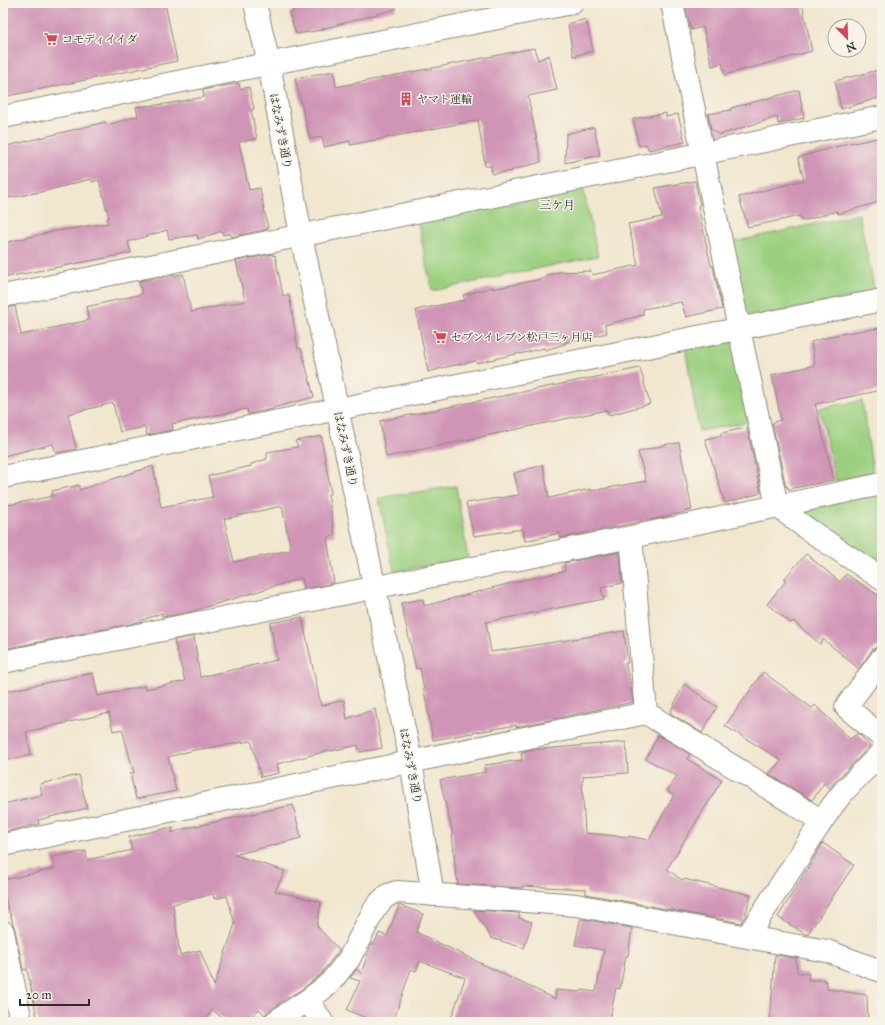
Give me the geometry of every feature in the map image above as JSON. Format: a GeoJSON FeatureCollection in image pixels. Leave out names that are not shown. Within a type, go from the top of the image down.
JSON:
{"type":"FeatureCollection","features":[{"type":"Feature","properties":{"kind":"street","name":"はなみずき通り"},"geometry":{"type":"LineString","coordinates":[[255,3],[269,64],[301,235],[411,762],[433,895]]}},
{"type":"Feature","properties":{"kind":"street"},"geometry":{"type":"LineString","coordinates":[[3,117],[572,3]]}},
{"type":"Feature","properties":{"kind":"street"},"geometry":{"type":"LineString","coordinates":[[672,3],[777,506],[806,528],[882,579]]}},
{"type":"Feature","properties":{"kind":"street"},"geometry":{"type":"LineString","coordinates":[[3,296],[882,117]]}},
{"type":"Feature","properties":{"kind":"street"},"geometry":{"type":"LineString","coordinates":[[3,477],[882,300]]}},
{"type":"Feature","properties":{"kind":"street"},"geometry":{"type":"LineString","coordinates":[[3,662],[631,537],[882,484]]}},
{"type":"Feature","properties":{"kind":"street"},"geometry":{"type":"LineString","coordinates":[[631,537],[646,713]]}},
{"type":"Feature","properties":{"kind":"street"},"geometry":{"type":"LineString","coordinates":[[882,658],[846,707],[882,737]]}},
{"type":"Feature","properties":{"kind":"street"},"geometry":{"type":"LineString","coordinates":[[3,845],[646,713],[822,821]]}},
{"type":"Feature","properties":{"kind":"street"},"geometry":{"type":"LineString","coordinates":[[747,937],[833,805],[844,791],[882,752]]}},
{"type":"Feature","properties":{"kind":"street"},"geometry":{"type":"LineString","coordinates":[[274,1022],[308,1000],[329,984],[349,959],[374,910],[381,900],[388,895],[397,892],[576,905],[827,951],[882,971]]}},
{"type":"Feature","properties":{"kind":"street"},"geometry":{"type":"LineString","coordinates":[[3,932],[14,1017]]}},
{"type":"Feature","properties":{"kind":"street"},"geometry":{"type":"LineString","coordinates":[[308,1000],[322,1022]]}},
{"type":"Feature","properties":{"kind":"green space"},"geometry":{"type":"Polygon","coordinates":[[[583,188],[598,256],[432,291],[418,223],[583,188]]]}},
{"type":"Feature","properties":{"kind":"green space"},"geometry":{"type":"Polygon","coordinates":[[[859,214],[875,292],[744,320],[729,243],[859,214]]]}},
{"type":"Feature","properties":{"kind":"green space"},"geometry":{"type":"Polygon","coordinates":[[[736,336],[748,422],[699,431],[685,347],[736,336]]]}},
{"type":"Feature","properties":{"kind":"green space"},"geometry":{"type":"Polygon","coordinates":[[[862,401],[873,472],[836,481],[819,408],[862,401]]]}},
{"type":"Feature","properties":{"kind":"green space"},"geometry":{"type":"Polygon","coordinates":[[[456,486],[468,558],[394,572],[379,498],[456,486]]]}},
{"type":"Feature","properties":{"kind":"green space"},"geometry":{"type":"Polygon","coordinates":[[[882,492],[882,568],[796,507],[882,492]]]}},
{"type":"Feature","properties":{"kind":"building"},"geometry":{"type":"Polygon","coordinates":[[[3,3],[165,3],[177,61],[3,97],[3,3]]]}},
{"type":"Feature","properties":{"kind":"building"},"geometry":{"type":"Polygon","coordinates":[[[314,3],[395,3],[396,9],[322,30],[296,34],[289,13],[293,12],[293,6],[314,3]]]}},
{"type":"Feature","properties":{"kind":"building"},"geometry":{"type":"Polygon","coordinates":[[[685,3],[802,3],[812,51],[725,75],[722,63],[712,66],[703,27],[691,30],[685,3]]]}},
{"type":"Feature","properties":{"kind":"building"},"geometry":{"type":"Polygon","coordinates":[[[586,19],[593,51],[573,56],[568,24],[586,19]]]}},
{"type":"Feature","properties":{"kind":"building","name":"ヤマト運輸"},"geometry":{"type":"Polygon","coordinates":[[[534,48],[538,60],[549,55],[557,90],[528,96],[541,162],[512,171],[492,174],[491,166],[485,166],[478,120],[350,145],[350,141],[324,147],[322,137],[310,139],[295,78],[334,71],[336,87],[534,48]]]}},
{"type":"Feature","properties":{"kind":"building"},"geometry":{"type":"Polygon","coordinates":[[[882,69],[882,97],[841,109],[835,81],[882,69]]]}},
{"type":"Feature","properties":{"kind":"building"},"geometry":{"type":"Polygon","coordinates":[[[239,83],[240,89],[249,87],[254,109],[251,110],[257,139],[239,142],[249,190],[260,188],[268,229],[231,237],[230,233],[223,235],[222,231],[198,239],[197,235],[169,239],[167,230],[128,242],[131,253],[7,277],[3,261],[3,243],[56,231],[108,223],[107,219],[109,218],[99,180],[92,182],[91,179],[41,192],[3,199],[3,147],[105,122],[107,125],[138,116],[136,107],[166,104],[204,97],[203,90],[239,83]]]}},
{"type":"Feature","properties":{"kind":"building"},"geometry":{"type":"Polygon","coordinates":[[[799,90],[804,118],[778,124],[777,117],[719,135],[711,129],[708,114],[731,110],[731,108],[799,90]]]}},
{"type":"Feature","properties":{"kind":"building"},"geometry":{"type":"Polygon","coordinates":[[[666,113],[666,117],[678,114],[685,142],[649,150],[646,144],[639,146],[633,119],[666,113]]]}},
{"type":"Feature","properties":{"kind":"building"},"geometry":{"type":"Polygon","coordinates":[[[594,127],[600,155],[565,163],[566,134],[594,127]]]}},
{"type":"Feature","properties":{"kind":"building"},"geometry":{"type":"Polygon","coordinates":[[[882,137],[882,201],[838,214],[837,211],[802,221],[800,216],[748,227],[739,197],[804,180],[798,158],[853,142],[882,137]]]}},
{"type":"Feature","properties":{"kind":"building"},"geometry":{"type":"Polygon","coordinates":[[[695,181],[700,205],[698,206],[722,309],[686,317],[681,302],[643,309],[643,315],[605,325],[607,333],[564,343],[565,344],[545,350],[544,348],[477,363],[476,361],[446,367],[428,372],[416,310],[465,300],[463,295],[493,287],[493,289],[546,278],[546,275],[559,272],[591,271],[592,275],[638,265],[628,224],[662,217],[655,188],[695,181]]]}},
{"type":"Feature","properties":{"kind":"building"},"geometry":{"type":"Polygon","coordinates":[[[273,254],[273,256],[275,255],[283,296],[289,294],[298,349],[301,348],[314,397],[273,409],[248,414],[247,409],[172,424],[173,430],[147,435],[145,427],[120,432],[113,403],[68,414],[76,449],[56,453],[53,444],[3,456],[3,308],[15,306],[21,335],[89,320],[86,307],[142,294],[139,281],[183,274],[191,312],[245,301],[236,261],[273,254]]]}},
{"type":"Feature","properties":{"kind":"building"},"geometry":{"type":"Polygon","coordinates":[[[878,328],[882,345],[882,390],[815,404],[834,480],[788,489],[787,486],[786,487],[772,423],[781,420],[772,375],[815,365],[811,342],[835,335],[878,328]]]}},
{"type":"Feature","properties":{"kind":"building"},"geometry":{"type":"Polygon","coordinates":[[[640,368],[650,404],[609,415],[607,410],[386,457],[380,421],[640,368]]]}},
{"type":"Feature","properties":{"kind":"building"},"geometry":{"type":"Polygon","coordinates":[[[747,428],[761,493],[725,503],[705,439],[721,436],[721,433],[747,428]]]}},
{"type":"Feature","properties":{"kind":"building"},"geometry":{"type":"Polygon","coordinates":[[[321,436],[331,493],[328,494],[335,536],[327,537],[334,583],[304,589],[302,578],[186,613],[162,617],[162,613],[131,624],[3,649],[3,506],[53,496],[52,491],[79,485],[79,490],[153,466],[161,507],[213,497],[208,476],[251,466],[251,464],[267,459],[267,452],[298,447],[295,441],[321,436]],[[282,506],[224,519],[234,562],[291,550],[282,506]]]}},
{"type":"Feature","properties":{"kind":"building"},"geometry":{"type":"Polygon","coordinates":[[[679,443],[692,510],[560,538],[560,533],[525,541],[523,529],[474,536],[466,503],[519,495],[514,473],[543,465],[549,498],[591,489],[591,491],[646,481],[638,452],[668,444],[679,443]]]}},
{"type":"Feature","properties":{"kind":"building"},"geometry":{"type":"Polygon","coordinates":[[[620,552],[622,583],[601,588],[604,599],[486,622],[491,652],[624,631],[628,663],[625,663],[631,686],[633,702],[516,727],[516,725],[433,740],[420,668],[416,669],[401,603],[423,599],[424,606],[511,583],[565,571],[564,563],[620,552]]]}},
{"type":"Feature","properties":{"kind":"building"},"geometry":{"type":"Polygon","coordinates":[[[806,554],[840,582],[846,574],[882,598],[882,646],[872,650],[859,669],[823,639],[820,644],[793,621],[791,623],[767,604],[786,581],[784,579],[806,554]]]}},
{"type":"Feature","properties":{"kind":"building"},"geometry":{"type":"Polygon","coordinates":[[[302,617],[321,706],[344,700],[347,719],[375,709],[382,748],[360,752],[358,745],[331,750],[277,764],[279,773],[261,777],[251,741],[194,750],[168,757],[176,791],[136,799],[130,773],[134,773],[122,729],[113,731],[109,713],[26,732],[31,755],[3,761],[3,692],[93,673],[98,696],[145,686],[146,689],[185,681],[174,640],[194,636],[200,677],[277,660],[270,623],[302,617]]]}},
{"type":"Feature","properties":{"kind":"building"},"geometry":{"type":"Polygon","coordinates":[[[763,672],[812,708],[815,705],[850,739],[858,733],[870,746],[829,788],[824,783],[812,800],[769,774],[781,760],[725,726],[763,672]]]}},
{"type":"Feature","properties":{"kind":"building"},"geometry":{"type":"Polygon","coordinates":[[[684,684],[717,707],[702,733],[670,713],[684,684]]]}},
{"type":"Feature","properties":{"kind":"building"},"geometry":{"type":"Polygon","coordinates":[[[658,735],[690,754],[687,759],[722,780],[667,869],[682,880],[684,879],[751,895],[745,916],[741,923],[586,894],[586,889],[523,886],[522,888],[458,884],[452,831],[440,780],[486,772],[485,765],[522,760],[521,752],[529,750],[626,742],[628,773],[583,776],[585,833],[628,836],[649,840],[674,795],[667,791],[677,776],[646,759],[658,735]]]}},
{"type":"Feature","properties":{"kind":"building"},"geometry":{"type":"Polygon","coordinates":[[[79,775],[87,808],[38,820],[39,824],[3,832],[3,804],[42,795],[40,784],[79,775]]]}},
{"type":"Feature","properties":{"kind":"building"},"geometry":{"type":"Polygon","coordinates":[[[293,805],[301,838],[234,855],[285,871],[275,891],[321,902],[317,926],[339,950],[320,975],[301,990],[287,998],[265,1015],[259,1009],[246,1022],[228,1022],[212,1010],[205,1022],[38,1022],[27,969],[23,970],[15,930],[3,889],[3,880],[54,869],[52,857],[86,851],[87,860],[132,850],[129,837],[172,827],[172,833],[183,829],[293,805]],[[213,894],[173,904],[180,955],[200,950],[214,986],[235,924],[227,896],[214,899],[213,894]]]}},
{"type":"Feature","properties":{"kind":"building"},"geometry":{"type":"Polygon","coordinates":[[[823,843],[854,865],[807,935],[778,917],[823,843]]]}},
{"type":"Feature","properties":{"kind":"building"},"geometry":{"type":"Polygon","coordinates":[[[399,905],[423,914],[416,932],[555,999],[556,990],[581,992],[582,990],[596,992],[604,950],[575,945],[580,920],[582,919],[632,928],[628,956],[626,956],[620,989],[616,988],[609,1022],[450,1022],[465,978],[420,961],[416,971],[411,969],[393,1022],[375,1022],[347,1010],[360,981],[350,978],[357,969],[361,974],[371,944],[374,944],[379,933],[387,936],[399,905]]]}},
{"type":"Feature","properties":{"kind":"building"},"geometry":{"type":"Polygon","coordinates":[[[474,910],[519,913],[519,918],[532,922],[524,948],[491,938],[474,910]]]}},
{"type":"Feature","properties":{"kind":"building"},"geometry":{"type":"Polygon","coordinates":[[[775,955],[796,958],[797,972],[809,974],[808,980],[825,980],[825,982],[827,982],[827,989],[867,995],[868,1022],[770,1022],[775,955]]]}},
{"type":"Feature","properties":{"kind":"place","name":"コモディイイダ"},"geometry":{"type":"Point","coordinates":[51,39]}},
{"type":"Feature","properties":{"kind":"place","name":"ヤマト運輸"},"geometry":{"type":"Point","coordinates":[406,99]}},
{"type":"Feature","properties":{"kind":"place","name":"セブンイレブン松戸三ヶ月店"},"geometry":{"type":"Point","coordinates":[440,337]}},
{"type":"Feature","properties":{"kind":"district","name":"三ケ月"},"geometry":{"type":"Point","coordinates":[557,205]}}]}
